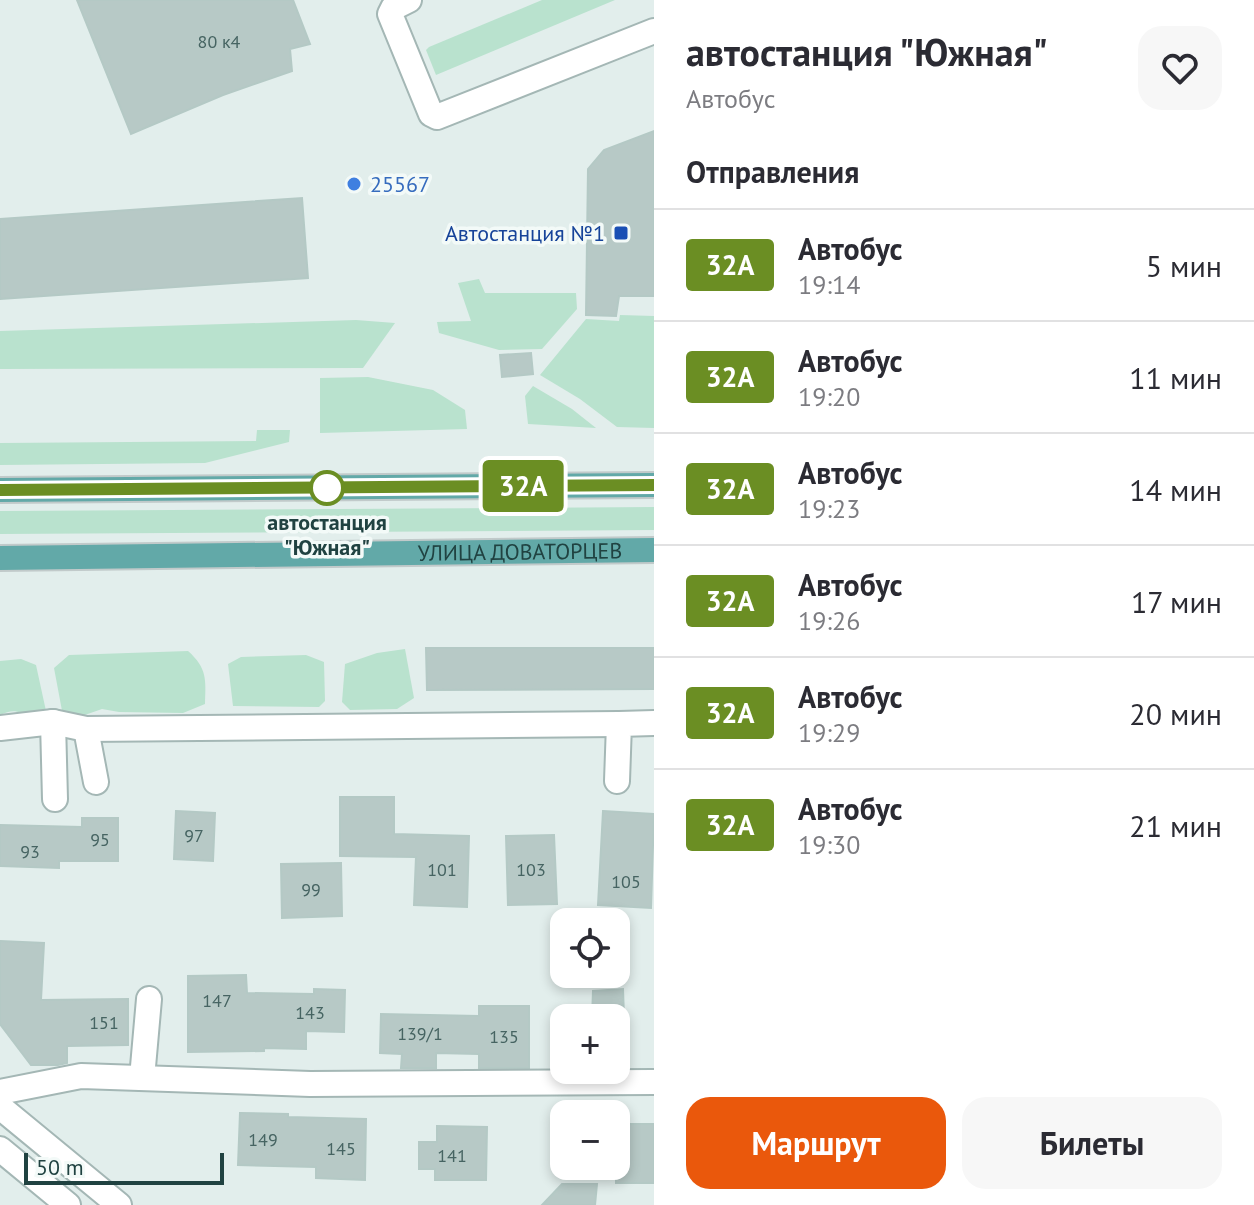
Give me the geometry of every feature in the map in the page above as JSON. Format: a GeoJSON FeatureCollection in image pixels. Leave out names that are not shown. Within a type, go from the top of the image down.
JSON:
{"type":"FeatureCollection","features":[{"type":"Feature","properties":{"kind":"main road"},"geometry":{"type":"LineString","coordinates":[[0,490],[654,485]]}},
{"type":"Feature","properties":{"kind":"main road","name":"УЛИЦА ДОВАТОРЦЕВ"},"geometry":{"type":"LineString","coordinates":[[0,558],[654,550]]}},
{"type":"Feature","properties":{"kind":"street"},"geometry":{"type":"LineString","coordinates":[[409,0],[393,8],[390,14],[431,114],[437,117],[654,31]]}},
{"type":"Feature","properties":{"kind":"street"},"geometry":{"type":"LineString","coordinates":[[53,722],[55,799]]}},
{"type":"Feature","properties":{"kind":"street"},"geometry":{"type":"LineString","coordinates":[[0,728],[53,722],[86,729],[654,723]]}},
{"type":"Feature","properties":{"kind":"street"},"geometry":{"type":"LineString","coordinates":[[617,781],[619,724]]}},
{"type":"Feature","properties":{"kind":"street"},"geometry":{"type":"LineString","coordinates":[[86,729],[96,782]]}},
{"type":"Feature","properties":{"kind":"street"},"geometry":{"type":"LineString","coordinates":[[142,1078],[149,999]]}},
{"type":"Feature","properties":{"kind":"street"},"geometry":{"type":"LineString","coordinates":[[0,1092],[81,1076],[310,1084],[654,1082]]}},
{"type":"Feature","properties":{"kind":"street"},"geometry":{"type":"LineString","coordinates":[[0,1107],[119,1205]]}},
{"type":"Feature","properties":{"kind":"street"},"geometry":{"type":"LineString","coordinates":[[20,1124],[0,1148],[68,1205]]}},
{"type":"Feature","properties":{"kind":"green space"},"geometry":{"type":"Polygon","coordinates":[[[542,0],[615,0],[436,75],[426,50],[429,47],[542,0]]]}},
{"type":"Feature","properties":{"kind":"green space"},"geometry":{"type":"Polygon","coordinates":[[[479,279],[485,293],[576,293],[577,309],[542,349],[499,350],[439,333],[437,322],[471,321],[458,283],[479,279]]]}},
{"type":"Feature","properties":{"kind":"green space"},"geometry":{"type":"Polygon","coordinates":[[[620,315],[654,316],[654,428],[617,427],[580,399],[540,375],[586,319],[619,321],[620,315]]]}},
{"type":"Feature","properties":{"kind":"green space"},"geometry":{"type":"Polygon","coordinates":[[[356,320],[395,323],[363,368],[0,369],[0,331],[356,320]]]}},
{"type":"Feature","properties":{"kind":"green space"},"geometry":{"type":"Polygon","coordinates":[[[368,377],[433,390],[465,410],[467,429],[320,433],[320,378],[368,377]]]}},
{"type":"Feature","properties":{"kind":"green space"},"geometry":{"type":"Polygon","coordinates":[[[533,386],[572,409],[596,428],[528,424],[525,396],[533,386]]]}},
{"type":"Feature","properties":{"kind":"green space"},"geometry":{"type":"Polygon","coordinates":[[[257,430],[290,430],[289,442],[205,463],[0,465],[0,443],[256,441],[257,430]]]}},
{"type":"Feature","properties":{"kind":"green space"},"geometry":{"type":"Polygon","coordinates":[[[654,507],[654,530],[0,534],[0,511],[654,507]]]}},
{"type":"Feature","properties":{"kind":"green space"},"geometry":{"type":"Polygon","coordinates":[[[405,649],[414,698],[397,709],[350,710],[342,702],[345,664],[377,653],[405,649]]]}},
{"type":"Feature","properties":{"kind":"green space"},"geometry":{"type":"Polygon","coordinates":[[[188,651],[204,674],[205,704],[183,713],[102,709],[79,717],[63,716],[54,668],[69,655],[188,651]]]}},
{"type":"Feature","properties":{"kind":"green space"},"geometry":{"type":"Polygon","coordinates":[[[306,655],[324,662],[325,701],[319,707],[233,706],[228,664],[241,657],[306,655]]]}},
{"type":"Feature","properties":{"kind":"green space"},"geometry":{"type":"Polygon","coordinates":[[[21,659],[36,665],[46,711],[28,718],[14,711],[0,715],[0,661],[21,659]]]}},
{"type":"Feature","properties":{"kind":"building"},"geometry":{"type":"Polygon","coordinates":[[[77,0],[293,0],[310,44],[290,49],[292,71],[223,95],[131,134],[77,0]]]}},
{"type":"Feature","properties":{"kind":"building","name":"Автостанция №1"},"geometry":{"type":"Polygon","coordinates":[[[654,131],[654,296],[619,296],[616,316],[586,315],[588,169],[604,150],[654,131]]]}},
{"type":"Feature","properties":{"kind":"building"},"geometry":{"type":"Polygon","coordinates":[[[302,198],[308,278],[0,299],[0,219],[302,198]]]}},
{"type":"Feature","properties":{"kind":"building"},"geometry":{"type":"Polygon","coordinates":[[[531,353],[533,374],[502,377],[500,355],[531,353]]]}},
{"type":"Feature","properties":{"kind":"building"},"geometry":{"type":"Polygon","coordinates":[[[426,648],[654,648],[654,689],[427,690],[426,648]]]}},
{"type":"Feature","properties":{"kind":"building"},"geometry":{"type":"Polygon","coordinates":[[[340,797],[394,797],[394,834],[469,836],[467,907],[414,905],[416,857],[340,856],[340,797]]]}},
{"type":"Feature","properties":{"kind":"building"},"geometry":{"type":"Polygon","coordinates":[[[176,811],[215,813],[213,861],[174,859],[176,811]]]}},
{"type":"Feature","properties":{"kind":"building"},"geometry":{"type":"Polygon","coordinates":[[[603,811],[654,814],[651,908],[598,905],[603,811]]]}},
{"type":"Feature","properties":{"kind":"building"},"geometry":{"type":"Polygon","coordinates":[[[82,818],[118,818],[118,861],[59,861],[59,868],[0,866],[0,825],[82,827],[82,818]]]}},
{"type":"Feature","properties":{"kind":"building"},"geometry":{"type":"Polygon","coordinates":[[[554,835],[557,904],[508,905],[506,836],[554,835]]]}},
{"type":"Feature","properties":{"kind":"building"},"geometry":{"type":"Polygon","coordinates":[[[341,863],[342,916],[282,918],[281,864],[341,863]]]}},
{"type":"Feature","properties":{"kind":"building"},"geometry":{"type":"Polygon","coordinates":[[[0,941],[44,943],[41,1000],[128,999],[128,1045],[67,1046],[67,1063],[31,1065],[0,1024],[0,941]]]}},
{"type":"Feature","properties":{"kind":"building"},"geometry":{"type":"Polygon","coordinates":[[[246,975],[247,993],[314,994],[314,989],[345,990],[344,1032],[306,1031],[306,1049],[188,1052],[188,976],[246,975]]]}},
{"type":"Feature","properties":{"kind":"building"},"geometry":{"type":"Polygon","coordinates":[[[623,989],[624,1004],[593,1004],[593,991],[623,989]]]}},
{"type":"Feature","properties":{"kind":"building"},"geometry":{"type":"Polygon","coordinates":[[[479,1006],[529,1006],[529,1068],[479,1068],[479,1054],[436,1053],[436,1068],[401,1068],[402,1054],[380,1053],[381,1014],[479,1016],[479,1006]]]}},
{"type":"Feature","properties":{"kind":"building"},"geometry":{"type":"Polygon","coordinates":[[[240,1113],[366,1119],[365,1180],[316,1178],[316,1167],[238,1165],[240,1113]]]}},
{"type":"Feature","properties":{"kind":"building"},"geometry":{"type":"Polygon","coordinates":[[[630,1124],[654,1124],[654,1183],[616,1183],[616,1180],[630,1180],[630,1124]]]}},
{"type":"Feature","properties":{"kind":"building"},"geometry":{"type":"Polygon","coordinates":[[[437,1126],[487,1127],[486,1180],[435,1180],[435,1169],[419,1169],[419,1142],[437,1142],[437,1126]]]}},
{"type":"Feature","properties":{"kind":"building"},"geometry":{"type":"Polygon","coordinates":[[[562,1184],[597,1184],[595,1205],[542,1205],[562,1184]]]}},
{"type":"Feature","properties":{"kind":"bus line","name":"32A"},"geometry":{"type":"LineString","coordinates":[[0,490],[654,485]]}},
{"type":"Feature","properties":{"kind":"place","name":"25567"},"geometry":{"type":"Point","coordinates":[354,184]}},
{"type":"Feature","properties":{"kind":"place","name":"Автостанция №1"},"geometry":{"type":"Point","coordinates":[621,233]}},
{"type":"Feature","properties":{"kind":"place","name":"автостанция \"Южная\""},"geometry":{"type":"Point","coordinates":[327,488]}}]}
